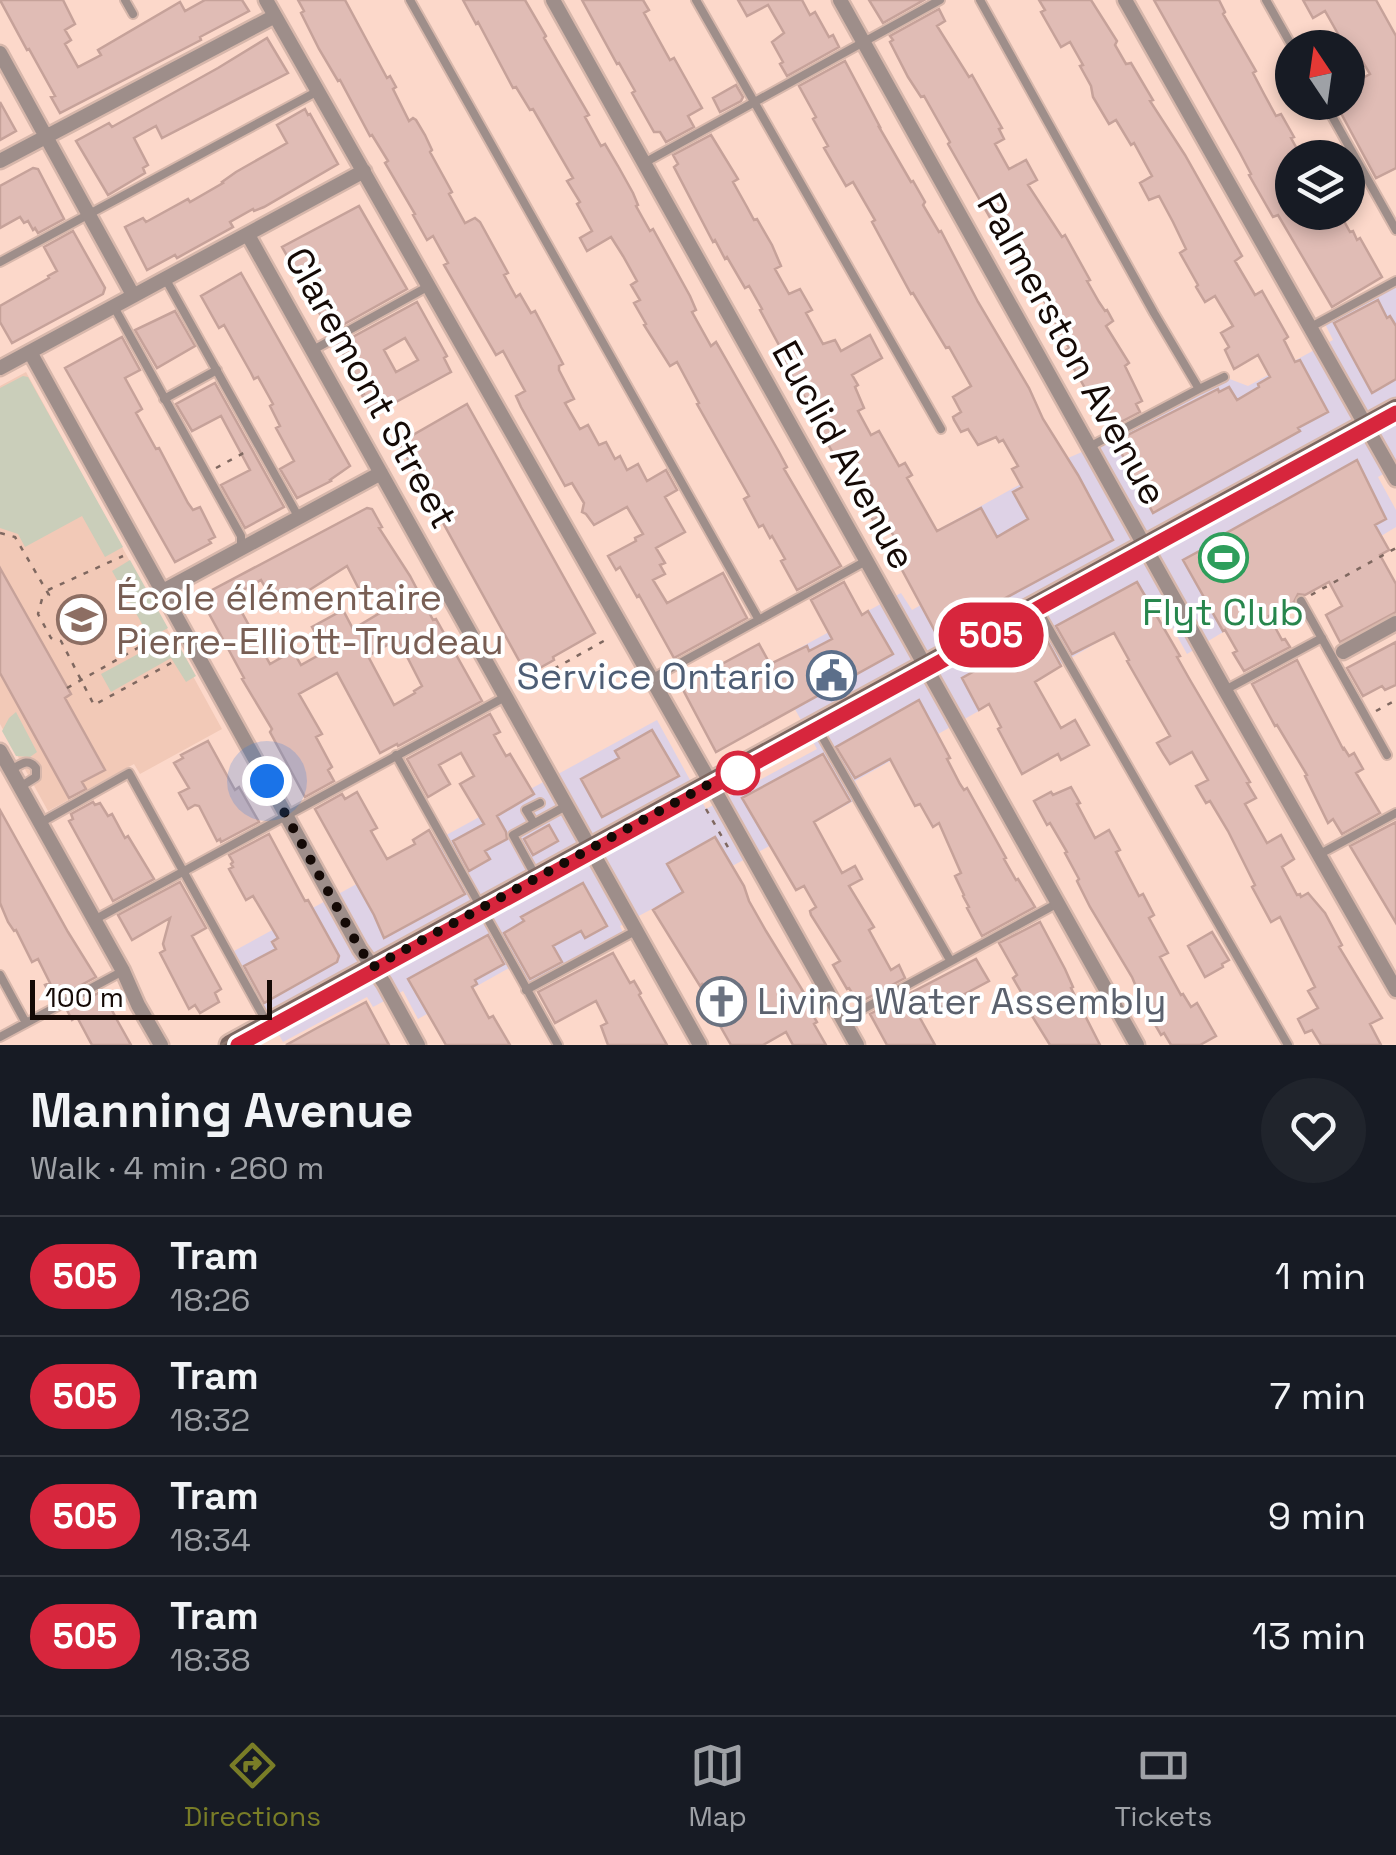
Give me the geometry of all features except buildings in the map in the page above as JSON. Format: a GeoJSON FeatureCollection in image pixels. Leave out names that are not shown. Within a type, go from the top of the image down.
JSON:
{"type":"FeatureCollection","features":[{"type":"Feature","properties":{"kind":"main road"},"geometry":{"type":"LineString","coordinates":[[243,1042],[268,1024],[1396,409]]}},
{"type":"Feature","properties":{"kind":"street"},"geometry":{"type":"LineString","coordinates":[[266,0],[857,1045]]}},
{"type":"Feature","properties":{"kind":"street","name":"Euclid Avenue"},"geometry":{"type":"LineString","coordinates":[[553,0],[1137,1045]]}},
{"type":"Feature","properties":{"kind":"street","name":"Palmerston Avenue"},"geometry":{"type":"LineString","coordinates":[[840,0],[1396,990]]}},
{"type":"Feature","properties":{"kind":"street"},"geometry":{"type":"LineString","coordinates":[[1125,0],[1396,479]]}},
{"type":"Feature","properties":{"kind":"street"},"geometry":{"type":"LineString","coordinates":[[0,161],[275,16]]}},
{"type":"Feature","properties":{"kind":"street"},"geometry":{"type":"LineString","coordinates":[[0,52],[6,75],[48,137],[133,295]]}},
{"type":"Feature","properties":{"kind":"street"},"geometry":{"type":"LineString","coordinates":[[0,368],[364,172]]}},
{"type":"Feature","properties":{"kind":"street","name":"Claremont Street"},"geometry":{"type":"LineString","coordinates":[[248,235],[700,1045]]}},
{"type":"Feature","properties":{"kind":"street"},"geometry":{"type":"LineString","coordinates":[[30,352],[360,949],[418,1045]]}},
{"type":"Feature","properties":{"kind":"street"},"geometry":{"type":"LineString","coordinates":[[163,591],[381,473]]}},
{"type":"Feature","properties":{"kind":"street"},"geometry":{"type":"LineString","coordinates":[[1343,652],[1396,623]]}},
{"type":"Feature","properties":{"kind":"street"},"geometry":{"type":"LineString","coordinates":[[0,750],[161,1045]]}},
{"type":"Feature","properties":{"kind":"lane"},"geometry":{"type":"LineString","coordinates":[[125,0],[133,14]]}},
{"type":"Feature","properties":{"kind":"lane"},"geometry":{"type":"LineString","coordinates":[[410,0],[758,620]]}},
{"type":"Feature","properties":{"kind":"lane"},"geometry":{"type":"LineString","coordinates":[[696,0],[941,429]]}},
{"type":"Feature","properties":{"kind":"lane"},"geometry":{"type":"LineString","coordinates":[[644,163],[940,0]]}},
{"type":"Feature","properties":{"kind":"lane"},"geometry":{"type":"LineString","coordinates":[[980,0],[1199,388]]}},
{"type":"Feature","properties":{"kind":"lane"},"geometry":{"type":"LineString","coordinates":[[1266,0],[1283,30]]}},
{"type":"Feature","properties":{"kind":"lane"},"geometry":{"type":"LineString","coordinates":[[0,262],[318,91]]}},
{"type":"Feature","properties":{"kind":"lane"},"geometry":{"type":"LineString","coordinates":[[1334,120],[1396,230]]}},
{"type":"Feature","properties":{"kind":"lane"},"geometry":{"type":"LineString","coordinates":[[165,278],[300,518]]}},
{"type":"Feature","properties":{"kind":"lane"},"geometry":{"type":"LineString","coordinates":[[1310,328],[1396,281]]}},
{"type":"Feature","properties":{"kind":"lane"},"geometry":{"type":"LineString","coordinates":[[312,350],[429,286]]}},
{"type":"Feature","properties":{"kind":"lane"},"geometry":{"type":"LineString","coordinates":[[113,306],[240,536],[241,550]]}},
{"type":"Feature","properties":{"kind":"lane"},"geometry":{"type":"LineString","coordinates":[[164,398],[216,370]]}},
{"type":"Feature","properties":{"kind":"lane"},"geometry":{"type":"LineString","coordinates":[[1089,446],[1224,376]]}},
{"type":"Feature","properties":{"kind":"lane"},"geometry":{"type":"LineString","coordinates":[[652,678],[866,561]]}},
{"type":"Feature","properties":{"kind":"lane"},"geometry":{"type":"LineString","coordinates":[[1301,601],[1387,754]]}},
{"type":"Feature","properties":{"kind":"lane"},"geometry":{"type":"LineString","coordinates":[[1036,606],[1288,1045]]}},
{"type":"Feature","properties":{"kind":"lane"},"geometry":{"type":"LineString","coordinates":[[1226,690],[1322,638]]}},
{"type":"Feature","properties":{"kind":"lane"},"geometry":{"type":"LineString","coordinates":[[94,920],[505,696]]}},
{"type":"Feature","properties":{"kind":"lane"},"geometry":{"type":"LineString","coordinates":[[816,726],[950,960]]}},
{"type":"Feature","properties":{"kind":"lane"},"geometry":{"type":"LineString","coordinates":[[396,755],[558,1045]]}},
{"type":"Feature","properties":{"kind":"lane"},"geometry":{"type":"LineString","coordinates":[[10,770],[26,762],[36,768],[36,777],[20,787]]}},
{"type":"Feature","properties":{"kind":"lane"},"geometry":{"type":"LineString","coordinates":[[40,823],[129,773],[268,1024]]}},
{"type":"Feature","properties":{"kind":"lane"},"geometry":{"type":"LineString","coordinates":[[534,823],[526,810],[540,803]]}},
{"type":"Feature","properties":{"kind":"lane"},"geometry":{"type":"LineString","coordinates":[[537,878],[513,835],[566,806]]}},
{"type":"Feature","properties":{"kind":"lane"},"geometry":{"type":"LineString","coordinates":[[1320,854],[1396,813]]}},
{"type":"Feature","properties":{"kind":"lane"},"geometry":{"type":"LineString","coordinates":[[843,1020],[1059,902]]}},
{"type":"Feature","properties":{"kind":"lane"},"geometry":{"type":"LineString","coordinates":[[526,990],[636,930]]}},
{"type":"Feature","properties":{"kind":"lane"},"geometry":{"type":"LineString","coordinates":[[0,1037],[123,971]]}},
{"type":"Feature","properties":{"kind":"lane"},"geometry":{"type":"LineString","coordinates":[[0,976],[26,1023]]}},
{"type":"Feature","properties":{"kind":"path"},"geometry":{"type":"LineString","coordinates":[[206,473],[259,445]]}},
{"type":"Feature","properties":{"kind":"path"},"geometry":{"type":"LineString","coordinates":[[0,533],[15,537],[47,591],[49,595],[42,600],[38,614],[51,638],[61,641],[94,705],[173,662]]}},
{"type":"Feature","properties":{"kind":"path"},"geometry":{"type":"LineString","coordinates":[[1301,601],[1396,548]]}},
{"type":"Feature","properties":{"kind":"path"},"geometry":{"type":"LineString","coordinates":[[47,591],[128,553]]}},
{"type":"Feature","properties":{"kind":"path"},"geometry":{"type":"LineString","coordinates":[[67,688],[172,629]]}},
{"type":"Feature","properties":{"kind":"path"},"geometry":{"type":"LineString","coordinates":[[505,696],[623,630]]}},
{"type":"Feature","properties":{"kind":"path"},"geometry":{"type":"LineString","coordinates":[[1366,717],[1396,700]]}},
{"type":"Feature","properties":{"kind":"shaded area"},"geometry":{"type":"Polygon","coordinates":[[[1396,285],[1396,467],[1378,477],[1396,510],[1396,527],[1187,654],[1160,605],[855,781],[863,796],[620,926],[626,939],[524,994],[509,968],[418,1019],[403,991],[373,1007],[367,997],[283,1042],[234,951],[657,720],[706,809],[817,749],[770,664],[901,593],[912,610],[958,584],[968,575],[943,527],[1068,458],[1227,378],[1248,386],[1333,340],[1325,324],[1396,285]]]}},
{"type":"Feature","properties":{"kind":"shaded area","name":"École élémentaire Pierre-Elliott-Trudeau"},"geometry":{"type":"Polygon","coordinates":[[[26,372],[222,729],[140,774],[134,764],[48,811],[0,724],[0,386],[26,372]]]}},
{"type":"Feature","properties":{"kind":"green space"},"geometry":{"type":"Polygon","coordinates":[[[28,377],[123,547],[105,557],[82,516],[25,547],[18,534],[0,528],[0,388],[28,377]]]}},
{"type":"Feature","properties":{"kind":"green space"},"geometry":{"type":"Polygon","coordinates":[[[130,560],[168,628],[150,638],[112,571],[130,560]]]}},
{"type":"Feature","properties":{"kind":"green space"},"geometry":{"type":"Polygon","coordinates":[[[173,635],[196,676],[186,682],[171,658],[111,692],[101,674],[173,635]]]}},
{"type":"Feature","properties":{"kind":"green space"},"geometry":{"type":"Polygon","coordinates":[[[16,712],[37,752],[30,757],[16,756],[2,731],[16,712]]]}},
{"type":"Feature","properties":{"kind":"tram line"},"geometry":{"type":"LineString","coordinates":[[221,1045],[1396,404]]}},
{"type":"Feature","properties":{"kind":"tram line","name":"505"},"geometry":{"type":"LineString","coordinates":[[238,1045],[1396,413]]}},
{"type":"Feature","properties":{"kind":"place","name":"Flyt Club"},"geometry":{"type":"Point","coordinates":[1223,558]}},
{"type":"Feature","properties":{"kind":"place","name":"École élémentaire Pierre-Elliott-Trudeau"},"geometry":{"type":"Point","coordinates":[81,619]}},
{"type":"Feature","properties":{"kind":"place","name":"Service Ontario"},"geometry":{"type":"Point","coordinates":[831,676]}},
{"type":"Feature","properties":{"kind":"place","name":"Living Water Assembly"},"geometry":{"type":"Point","coordinates":[722,1001]}},
{"type":"Feature","properties":{"kind":"route"},"geometry":{"type":"LineString","coordinates":[[267,781],[373,967],[711,783],[738,773]]}}]}
